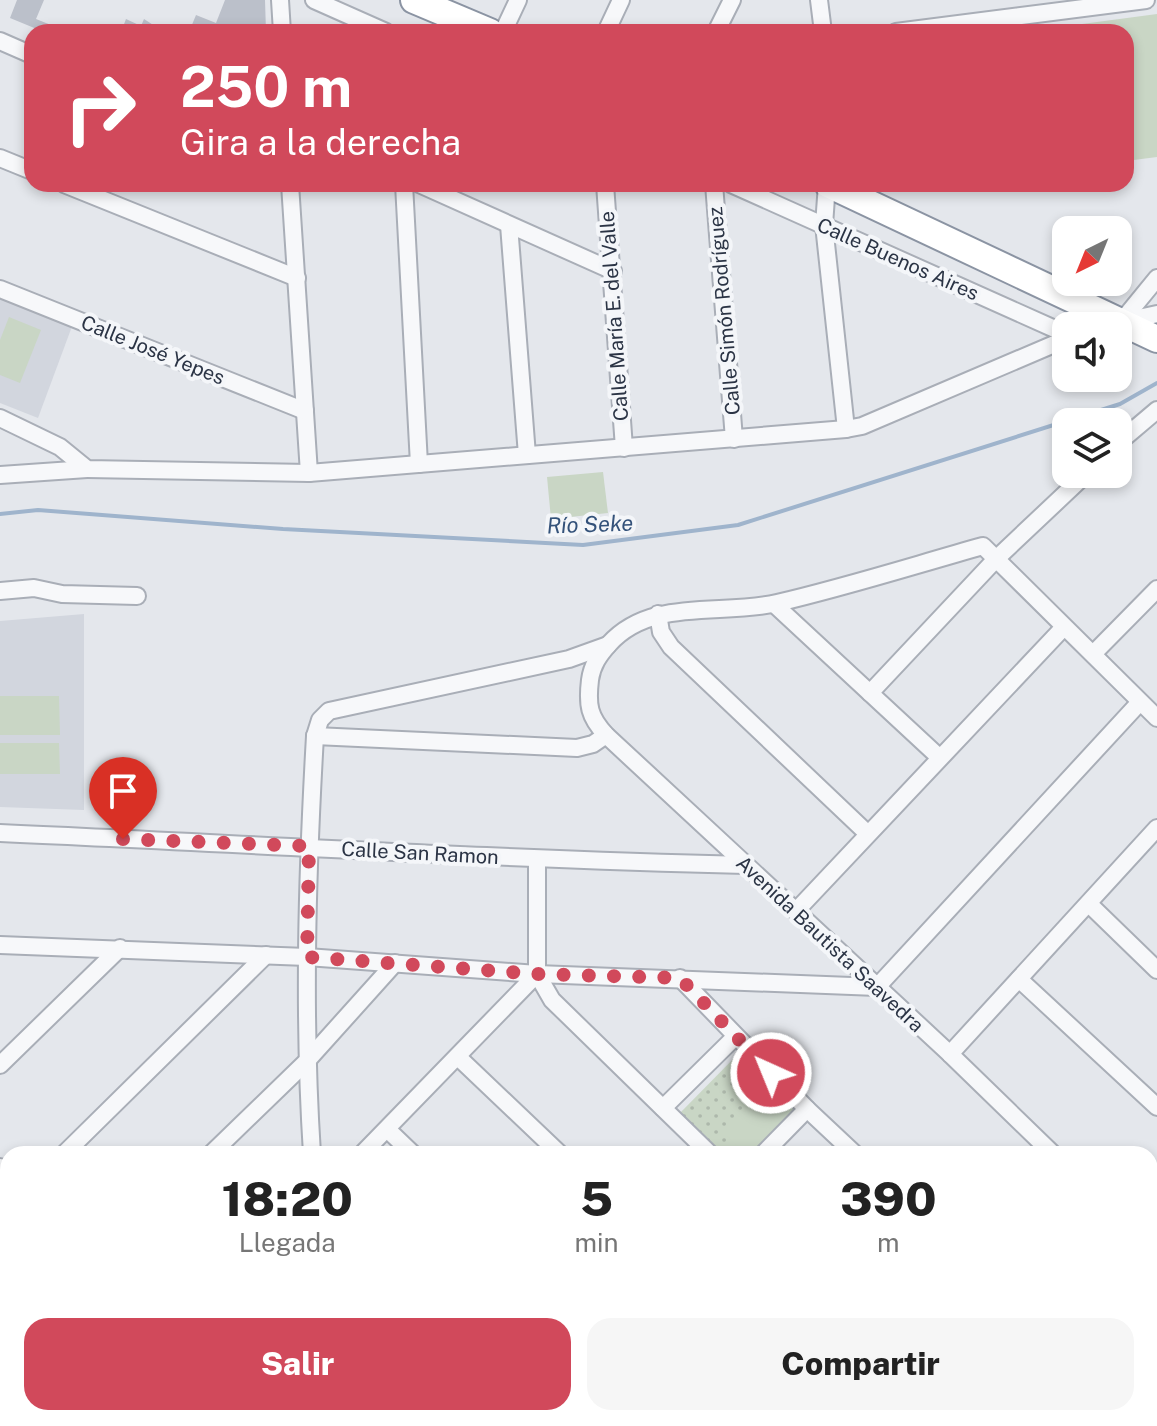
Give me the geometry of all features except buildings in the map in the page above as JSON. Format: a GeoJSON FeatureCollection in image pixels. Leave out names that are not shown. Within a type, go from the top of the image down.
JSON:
{"type":"FeatureCollection","features":[{"type":"Feature","properties":{"kind":"highway"},"geometry":{"type":"LineString","coordinates":[[414,0],[471,24]]}},
{"type":"Feature","properties":{"kind":"highway"},"geometry":{"type":"LineString","coordinates":[[843,192],[1089,312]]}},
{"type":"Feature","properties":{"kind":"highway"},"geometry":{"type":"LineString","coordinates":[[1132,330],[1157,339]]}},
{"type":"Feature","properties":{"kind":"street"},"geometry":{"type":"LineString","coordinates":[[280,0],[282,24]]}},
{"type":"Feature","properties":{"kind":"street"},"geometry":{"type":"LineString","coordinates":[[314,0],[368,24]]}},
{"type":"Feature","properties":{"kind":"street"},"geometry":{"type":"LineString","coordinates":[[507,24],[518,0]]}},
{"type":"Feature","properties":{"kind":"street"},"geometry":{"type":"LineString","coordinates":[[610,24],[621,0]]}},
{"type":"Feature","properties":{"kind":"street"},"geometry":{"type":"LineString","coordinates":[[720,24],[732,0]]}},
{"type":"Feature","properties":{"kind":"street"},"geometry":{"type":"LineString","coordinates":[[819,0],[822,24]]}},
{"type":"Feature","properties":{"kind":"street"},"geometry":{"type":"LineString","coordinates":[[933,24],[1008,8],[1146,0]]}},
{"type":"Feature","properties":{"kind":"street"},"geometry":{"type":"LineString","coordinates":[[0,41],[24,52]]}},
{"type":"Feature","properties":{"kind":"street"},"geometry":{"type":"LineString","coordinates":[[0,158],[24,168]]}},
{"type":"Feature","properties":{"kind":"street"},"geometry":{"type":"LineString","coordinates":[[84,192],[297,278]]}},
{"type":"Feature","properties":{"kind":"street"},"geometry":{"type":"LineString","coordinates":[[291,192],[309,473]]}},
{"type":"Feature","properties":{"kind":"street"},"geometry":{"type":"LineString","coordinates":[[404,192],[419,464]]}},
{"type":"Feature","properties":{"kind":"street"},"geometry":{"type":"LineString","coordinates":[[437,192],[613,271]]}},
{"type":"Feature","properties":{"kind":"street","name":"Calle María E. del Valle"},"geometry":{"type":"LineString","coordinates":[[606,192],[624,448]]}},
{"type":"Feature","properties":{"kind":"street","name":"Calle Simón Rodríguez"},"geometry":{"type":"LineString","coordinates":[[715,192],[734,439]]}},
{"type":"Feature","properties":{"kind":"street","name":"Calle Buenos Aires"},"geometry":{"type":"LineString","coordinates":[[749,192],[1052,330]]}},
{"type":"Feature","properties":{"kind":"street"},"geometry":{"type":"LineString","coordinates":[[826,192],[824,225],[846,429]]}},
{"type":"Feature","properties":{"kind":"street"},"geometry":{"type":"LineString","coordinates":[[509,225],[527,455]]}},
{"type":"Feature","properties":{"kind":"street"},"geometry":{"type":"LineString","coordinates":[[1125,312],[1157,278]]}},
{"type":"Feature","properties":{"kind":"street","name":"Calle José Yepes"},"geometry":{"type":"LineString","coordinates":[[0,289],[305,411]]}},
{"type":"Feature","properties":{"kind":"street"},"geometry":{"type":"LineString","coordinates":[[1132,320],[1157,314]]}},
{"type":"Feature","properties":{"kind":"street"},"geometry":{"type":"LineString","coordinates":[[0,475],[87,469],[309,473],[846,429],[862,426],[1052,342]]}},
{"type":"Feature","properties":{"kind":"street"},"geometry":{"type":"LineString","coordinates":[[1132,431],[1157,410]]}},
{"type":"Feature","properties":{"kind":"street"},"geometry":{"type":"LineString","coordinates":[[0,418],[60,447],[87,469]]}},
{"type":"Feature","properties":{"kind":"street"},"geometry":{"type":"LineString","coordinates":[[870,693],[996,559],[1071,488]]}},
{"type":"Feature","properties":{"kind":"street"},"geometry":{"type":"LineString","coordinates":[[311,1146],[306,1062],[309,846],[315,736],[320,720],[329,711],[569,659],[608,645],[617,635],[658,614],[774,604],[983,546],[1157,718]]}},
{"type":"Feature","properties":{"kind":"street"},"geometry":{"type":"LineString","coordinates":[[0,591],[34,588],[62,594],[137,596]]}},
{"type":"Feature","properties":{"kind":"street"},"geometry":{"type":"LineString","coordinates":[[1093,654],[1157,589]]}},
{"type":"Feature","properties":{"kind":"street"},"geometry":{"type":"LineString","coordinates":[[774,604],[939,757]]}},
{"type":"Feature","properties":{"kind":"street"},"geometry":{"type":"LineString","coordinates":[[658,614],[661,632],[671,647],[868,834]]}},
{"type":"Feature","properties":{"kind":"street"},"geometry":{"type":"LineString","coordinates":[[796,911],[1064,627]]}},
{"type":"Feature","properties":{"kind":"street","name":"Avenida Bautista Saavedra"},"geometry":{"type":"LineString","coordinates":[[608,645],[592,667],[587,699],[589,712],[606,735],[1045,1146]]}},
{"type":"Feature","properties":{"kind":"street"},"geometry":{"type":"LineString","coordinates":[[0,945],[307,957],[537,974],[877,987],[1140,702]]}},
{"type":"Feature","properties":{"kind":"street"},"geometry":{"type":"LineString","coordinates":[[315,736],[577,748],[593,744],[606,735]]}},
{"type":"Feature","properties":{"kind":"street"},"geometry":{"type":"LineString","coordinates":[[950,1054],[1157,828]]}},
{"type":"Feature","properties":{"kind":"street","name":"Calle San Ramon"},"geometry":{"type":"LineString","coordinates":[[0,833],[309,846],[537,860],[745,865]]}},
{"type":"Feature","properties":{"kind":"street"},"geometry":{"type":"LineString","coordinates":[[537,860],[537,974],[552,1000],[702,1146]]}},
{"type":"Feature","properties":{"kind":"street"},"geometry":{"type":"LineString","coordinates":[[1089,904],[1157,970]]}},
{"type":"Feature","properties":{"kind":"street"},"geometry":{"type":"LineString","coordinates":[[0,1065],[120,948]]}},
{"type":"Feature","properties":{"kind":"street"},"geometry":{"type":"LineString","coordinates":[[72,1146],[266,955]]}},
{"type":"Feature","properties":{"kind":"street"},"geometry":{"type":"LineString","coordinates":[[219,1146],[306,1062],[395,963]]}},
{"type":"Feature","properties":{"kind":"street"},"geometry":{"type":"LineString","coordinates":[[371,1146],[537,974]]}},
{"type":"Feature","properties":{"kind":"street"},"geometry":{"type":"LineString","coordinates":[[680,978],[735,1037],[846,1146]]}},
{"type":"Feature","properties":{"kind":"street"},"geometry":{"type":"LineString","coordinates":[[1019,979],[1157,1107]]}},
{"type":"Feature","properties":{"kind":"street"},"geometry":{"type":"LineString","coordinates":[[663,1108],[735,1037]]}},
{"type":"Feature","properties":{"kind":"street"},"geometry":{"type":"LineString","coordinates":[[458,1057],[552,1146]]}},
{"type":"Feature","properties":{"kind":"street"},"geometry":{"type":"LineString","coordinates":[[771,1146],[807,1109]]}},
{"type":"Feature","properties":{"kind":"street"},"geometry":{"type":"LineString","coordinates":[[388,1130],[405,1146]]}},
{"type":"Feature","properties":{"kind":"shaded area"},"geometry":{"type":"Polygon","coordinates":[[[0,292],[74,321],[38,418],[0,403],[0,292]]]}},
{"type":"Feature","properties":{"kind":"shaded area"},"geometry":{"type":"Polygon","coordinates":[[[84,614],[84,810],[0,807],[0,621],[84,614]]]}},
{"type":"Feature","properties":{"kind":"green space"},"geometry":{"type":"Polygon","coordinates":[[[1157,14],[1157,157],[1134,160],[1134,24],[1082,24],[1157,14]]]}},
{"type":"Feature","properties":{"kind":"green space"},"geometry":{"type":"Polygon","coordinates":[[[9,317],[41,330],[20,383],[0,375],[0,340],[9,317]]]}},
{"type":"Feature","properties":{"kind":"green space"},"geometry":{"type":"Polygon","coordinates":[[[603,472],[608,513],[551,519],[547,477],[603,472]]]}},
{"type":"Feature","properties":{"kind":"green space"},"geometry":{"type":"Polygon","coordinates":[[[0,696],[59,696],[60,735],[0,735],[0,696]]]}},
{"type":"Feature","properties":{"kind":"green space"},"geometry":{"type":"Polygon","coordinates":[[[0,743],[59,743],[60,774],[0,774],[0,743]]]}},
{"type":"Feature","properties":{"kind":"green space"},"geometry":{"type":"Polygon","coordinates":[[[741,1051],[804,1116],[772,1146],[711,1146],[680,1113],[741,1051]]]}},
{"type":"Feature","properties":{"kind":"green space"},"geometry":{"type":"Polygon","coordinates":[[[768,1091],[793,1116],[763,1146],[738,1146],[725,1134],[768,1091]]]}},
{"type":"Feature","properties":{"kind":"waterway","name":"Río Seke"},"geometry":{"type":"LineString","coordinates":[[0,514],[38,510],[283,529],[583,545],[738,525],[1120,404],[1157,383]]}},
{"type":"Feature","properties":{"kind":"route"},"geometry":{"type":"LineString","coordinates":[[123,839],[309,846],[307,957],[537,974],[680,978],[771,1073]]}}]}
